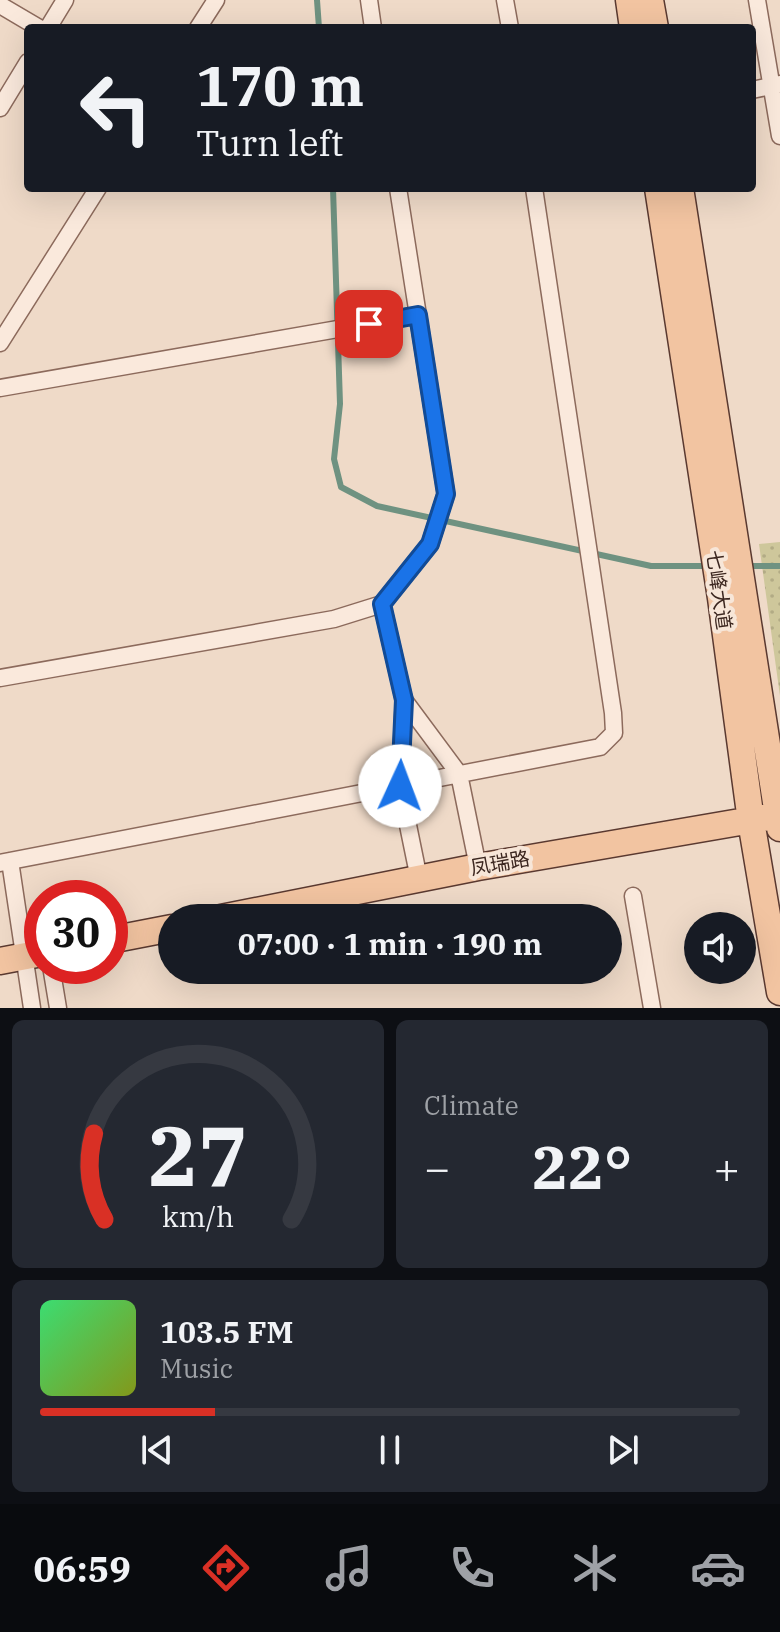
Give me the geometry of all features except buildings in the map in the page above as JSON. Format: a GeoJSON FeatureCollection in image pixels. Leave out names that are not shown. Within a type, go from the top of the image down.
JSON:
{"type":"FeatureCollection","features":[{"type":"Feature","properties":{"kind":"main road"},"geometry":{"type":"LineString","coordinates":[[629,0],[632,24]]}},
{"type":"Feature","properties":{"kind":"main road"},"geometry":{"type":"LineString","coordinates":[[650,0],[654,24]]}},
{"type":"Feature","properties":{"kind":"main road","name":"七峰大道"},"geometry":{"type":"LineString","coordinates":[[659,192],[724,544]]}},
{"type":"Feature","properties":{"kind":"main road","name":"七峰大道"},"geometry":{"type":"LineString","coordinates":[[680,192],[732,597],[779,819]]}},
{"type":"Feature","properties":{"kind":"main road","name":"七峰大道"},"geometry":{"type":"LineString","coordinates":[[732,597],[751,821],[780,992]]}},
{"type":"Feature","properties":{"kind":"main road","name":"凤瑞路"},"geometry":{"type":"LineString","coordinates":[[292,904],[478,867],[751,821],[779,819]]}},
{"type":"Feature","properties":{"kind":"main road"},"geometry":{"type":"LineString","coordinates":[[128,937],[158,931]]}},
{"type":"Feature","properties":{"kind":"street"},"geometry":{"type":"LineString","coordinates":[[50,24],[65,0]]}},
{"type":"Feature","properties":{"kind":"street"},"geometry":{"type":"LineString","coordinates":[[201,24],[216,0]]}},
{"type":"Feature","properties":{"kind":"street"},"geometry":{"type":"LineString","coordinates":[[369,0],[372,24]]}},
{"type":"Feature","properties":{"kind":"street"},"geometry":{"type":"LineString","coordinates":[[505,0],[509,24]]}},
{"type":"Feature","properties":{"kind":"street"},"geometry":{"type":"LineString","coordinates":[[757,0],[776,85],[780,136]]}},
{"type":"Feature","properties":{"kind":"street"},"geometry":{"type":"LineString","coordinates":[[0,5],[32,24]]}},
{"type":"Feature","properties":{"kind":"street"},"geometry":{"type":"LineString","coordinates":[[0,108],[24,69]]}},
{"type":"Feature","properties":{"kind":"street"},"geometry":{"type":"LineString","coordinates":[[756,89],[776,85]]}},
{"type":"Feature","properties":{"kind":"street"},"geometry":{"type":"LineString","coordinates":[[0,343],[95,192]]}},
{"type":"Feature","properties":{"kind":"street"},"geometry":{"type":"LineString","coordinates":[[0,678],[334,619],[382,604],[430,544],[446,494],[399,192]]}},
{"type":"Feature","properties":{"kind":"street"},"geometry":{"type":"LineString","coordinates":[[32,1008],[5,862],[600,747],[614,733],[535,192]]}},
{"type":"Feature","properties":{"kind":"street"},"geometry":{"type":"LineString","coordinates":[[0,388],[418,315]]}},
{"type":"Feature","properties":{"kind":"street"},"geometry":{"type":"LineString","coordinates":[[382,604],[404,700],[400,786],[419,879]]}},
{"type":"Feature","properties":{"kind":"street"},"geometry":{"type":"LineString","coordinates":[[404,700],[459,774],[478,867]]}},
{"type":"Feature","properties":{"kind":"street"},"geometry":{"type":"LineString","coordinates":[[633,896],[652,1008]]}},
{"type":"Feature","properties":{"kind":"street"},"geometry":{"type":"LineString","coordinates":[[54,984],[58,1008]]}},
{"type":"Feature","properties":{"kind":"shaded area"},"geometry":{"type":"Polygon","coordinates":[[[780,542],[780,696],[759,544],[780,542]]]}},
{"type":"Feature","properties":{"kind":"waterway"},"geometry":{"type":"LineString","coordinates":[[317,0],[319,24]]}},
{"type":"Feature","properties":{"kind":"waterway"},"geometry":{"type":"LineString","coordinates":[[333,192],[340,404],[334,459],[341,487],[377,506],[651,566],[708,566]]}},
{"type":"Feature","properties":{"kind":"waterway"},"geometry":{"type":"LineString","coordinates":[[748,566],[780,566]]}},
{"type":"Feature","properties":{"kind":"route"},"geometry":{"type":"LineString","coordinates":[[369,324],[418,315],[446,494],[430,544],[382,604],[404,700],[400,786]]}}]}
